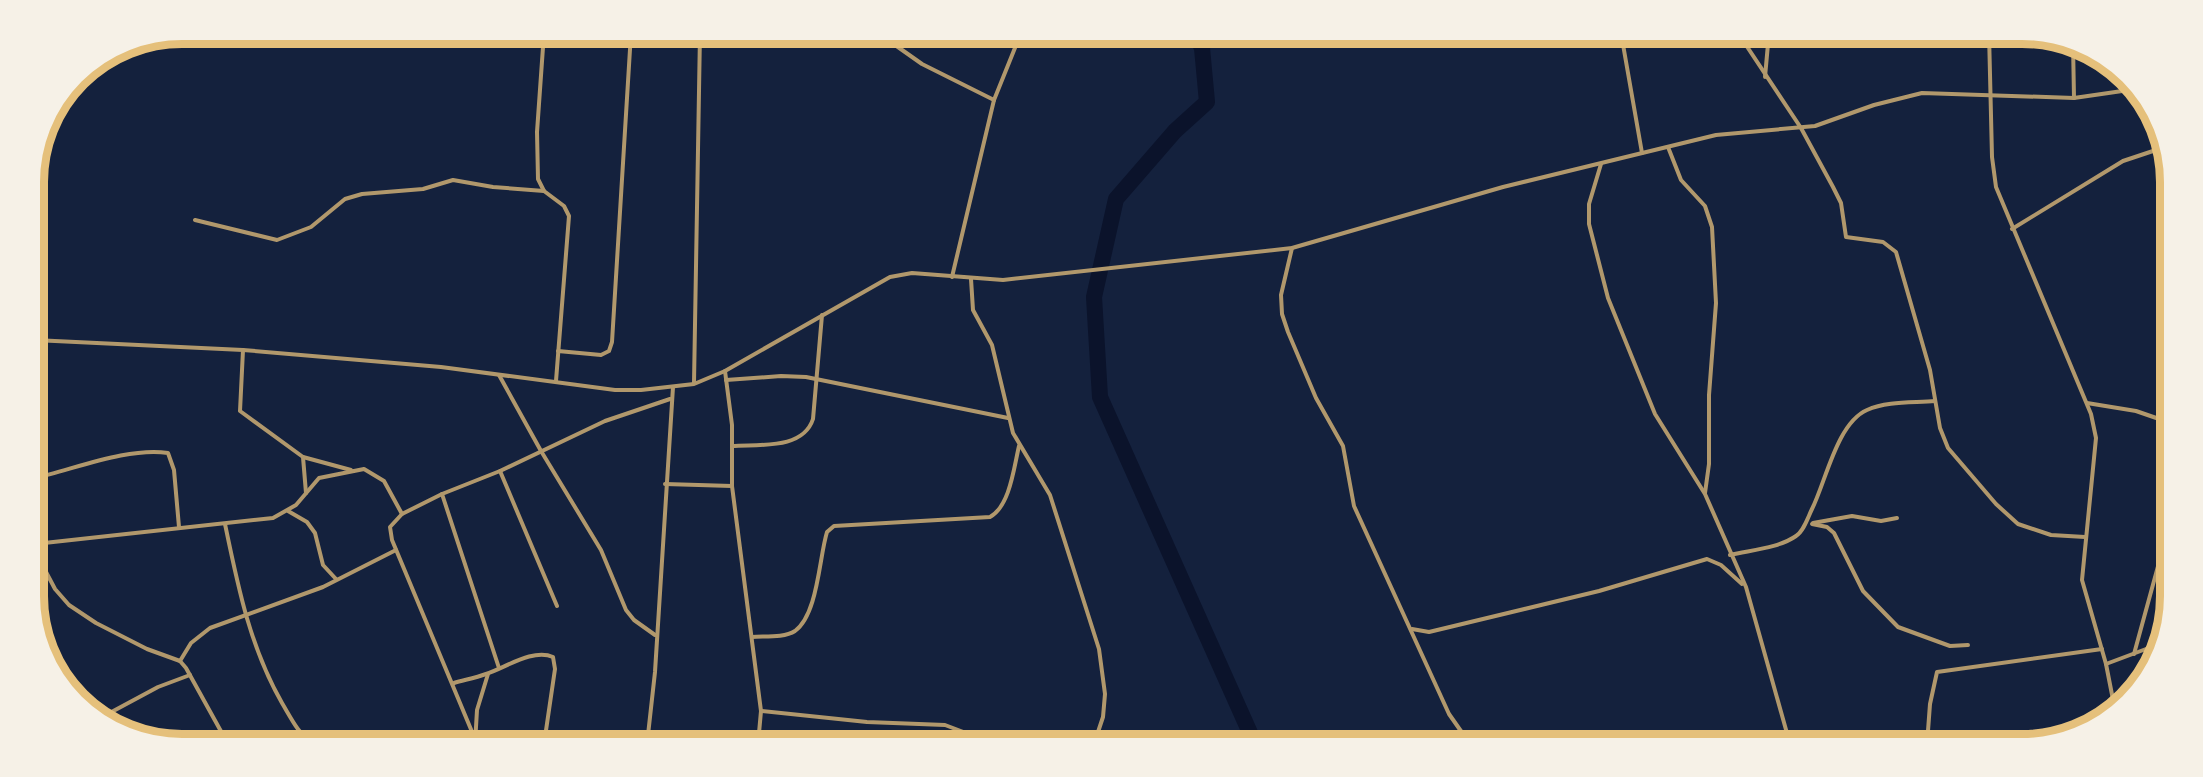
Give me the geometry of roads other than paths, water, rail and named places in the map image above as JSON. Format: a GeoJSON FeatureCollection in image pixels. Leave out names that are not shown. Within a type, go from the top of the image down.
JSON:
{"type":"FeatureCollection","features":[{"type":"Feature","properties":{"kind":"street"},"geometry":{"type":"LineString","coordinates":[[543,44],[537,132],[538,179],[544,191],[564,206],[569,216],[556,381]]}},
{"type":"Feature","properties":{"kind":"street"},"geometry":{"type":"LineString","coordinates":[[558,351],[602,355],[609,351],[612,342],[630,44]]}},
{"type":"Feature","properties":{"kind":"street"},"geometry":{"type":"LineString","coordinates":[[694,384],[700,44]]}},
{"type":"Feature","properties":{"kind":"street"},"geometry":{"type":"LineString","coordinates":[[894,44],[922,64],[994,100]]}},
{"type":"Feature","properties":{"kind":"street"},"geometry":{"type":"LineString","coordinates":[[952,277],[994,100],[1016,44]]}},
{"type":"Feature","properties":{"kind":"street"},"geometry":{"type":"LineString","coordinates":[[1623,44],[1642,153]]}},
{"type":"Feature","properties":{"kind":"street"},"geometry":{"type":"LineString","coordinates":[[1745,44],[1801,128],[1840,203],[1846,237],[1883,242],[1896,252],[1930,370],[1940,428],[1948,448],[2010,518],[2018,524],[2036,532],[2085,537]]}},
{"type":"Feature","properties":{"kind":"street"},"geometry":{"type":"LineString","coordinates":[[1766,44],[1766,77]]}},
{"type":"Feature","properties":{"kind":"street"},"geometry":{"type":"LineString","coordinates":[[1990,44],[1996,187],[2086,403],[2096,438],[2082,580],[2106,664],[2113,699]]}},
{"type":"Feature","properties":{"kind":"street"},"geometry":{"type":"LineString","coordinates":[[2073,54],[2074,98]]}},
{"type":"Feature","properties":{"kind":"street"},"geometry":{"type":"LineString","coordinates":[[44,340],[243,350],[556,381],[615,390],[673,387],[694,384],[725,371],[890,277],[912,273],[1003,280],[1292,248],[1503,187],[1716,135],[1801,128],[1834,121],[1874,105],[1922,93],[2074,98],[2125,91]]}},
{"type":"Feature","properties":{"kind":"street"},"geometry":{"type":"LineString","coordinates":[[1668,147],[1681,180],[1705,206],[1712,227],[1716,303],[1709,395],[1709,464],[1705,494]]}},
{"type":"Feature","properties":{"kind":"street"},"geometry":{"type":"LineString","coordinates":[[2012,229],[2123,161],[2156,150]]}},
{"type":"Feature","properties":{"kind":"street"},"geometry":{"type":"LineString","coordinates":[[1600,164],[1589,204],[1589,224],[1608,298],[1655,414],[1705,494],[1746,587],[1787,733]]}},
{"type":"Feature","properties":{"kind":"street"},"geometry":{"type":"LineString","coordinates":[[195,220],[277,240],[311,227],[345,199],[362,194],[423,189],[453,180],[493,187],[544,191]]}},
{"type":"Feature","properties":{"kind":"street"},"geometry":{"type":"LineString","coordinates":[[1292,248],[1281,295],[1285,323],[1316,398],[1343,446],[1354,506],[1449,714],[1463,733]]}},
{"type":"Feature","properties":{"kind":"street"},"geometry":{"type":"LineString","coordinates":[[971,279],[974,310],[992,345],[1008,418],[1019,446],[1045,482],[1099,649],[1106,694],[1103,717],[1097,734]]}},
{"type":"Feature","properties":{"kind":"street"},"geometry":{"type":"LineString","coordinates":[[732,446],[800,438],[809,430],[813,419],[822,314]]}},
{"type":"Feature","properties":{"kind":"street"},"geometry":{"type":"LineString","coordinates":[[243,350],[240,411],[303,457],[352,470]]}},
{"type":"Feature","properties":{"kind":"street"},"geometry":{"type":"LineString","coordinates":[[725,371],[732,446],[732,486],[761,711],[759,734]]}},
{"type":"Feature","properties":{"kind":"street"},"geometry":{"type":"LineString","coordinates":[[499,375],[541,451],[601,550],[626,610],[634,620],[655,635]]}},
{"type":"Feature","properties":{"kind":"street"},"geometry":{"type":"LineString","coordinates":[[726,380],[781,376],[817,379],[1008,418]]}},
{"type":"Feature","properties":{"kind":"street"},"geometry":{"type":"LineString","coordinates":[[648,734],[670,399],[673,387]]}},
{"type":"Feature","properties":{"kind":"street"},"geometry":{"type":"LineString","coordinates":[[472,734],[454,683],[396,550],[390,526],[402,513],[442,494],[500,471],[605,421],[670,399]]}},
{"type":"Feature","properties":{"kind":"street"},"geometry":{"type":"LineString","coordinates":[[1730,555],[1786,541],[1799,534],[1816,501],[1830,462],[1852,422],[1866,410],[1884,405],[1935,401]]}},
{"type":"Feature","properties":{"kind":"street"},"geometry":{"type":"LineString","coordinates":[[2086,403],[2136,411],[2160,419]]}},
{"type":"Feature","properties":{"kind":"street"},"geometry":{"type":"LineString","coordinates":[[752,637],[782,635],[794,631],[803,621],[813,597],[825,538],[834,526],[990,517],[998,513],[1003,504],[1019,446]]}},
{"type":"Feature","properties":{"kind":"street"},"geometry":{"type":"LineString","coordinates":[[44,476],[120,456],[153,451],[168,453],[174,470],[179,527]]}},
{"type":"Feature","properties":{"kind":"street"},"geometry":{"type":"LineString","coordinates":[[303,457],[306,495]]}},
{"type":"Feature","properties":{"kind":"street"},"geometry":{"type":"LineString","coordinates":[[44,543],[273,518],[288,511],[306,495],[319,478],[352,470],[364,469],[384,481],[402,513]]}},
{"type":"Feature","properties":{"kind":"street"},"geometry":{"type":"LineString","coordinates":[[500,471],[556,606]]}},
{"type":"Feature","properties":{"kind":"street"},"geometry":{"type":"LineString","coordinates":[[665,484],[732,486]]}},
{"type":"Feature","properties":{"kind":"street"},"geometry":{"type":"LineString","coordinates":[[442,494],[499,668]]}},
{"type":"Feature","properties":{"kind":"street"},"geometry":{"type":"LineString","coordinates":[[288,511],[308,522],[315,533],[323,565],[336,579]]}},
{"type":"Feature","properties":{"kind":"street"},"geometry":{"type":"LineString","coordinates":[[1803,526],[1852,516],[1881,521],[1898,518]]}},
{"type":"Feature","properties":{"kind":"street"},"geometry":{"type":"LineString","coordinates":[[225,524],[244,616],[264,672],[302,734]]}},
{"type":"Feature","properties":{"kind":"street"},"geometry":{"type":"LineString","coordinates":[[1812,524],[1827,527],[1834,533],[1863,591],[1898,627],[1950,646],[1968,645]]}},
{"type":"Feature","properties":{"kind":"street"},"geometry":{"type":"LineString","coordinates":[[180,661],[191,643],[210,628],[315,591],[396,550]]}},
{"type":"Feature","properties":{"kind":"street"},"geometry":{"type":"LineString","coordinates":[[1412,629],[1429,632],[1599,591],[1707,558],[1721,565],[1746,587]]}},
{"type":"Feature","properties":{"kind":"street"},"geometry":{"type":"LineString","coordinates":[[2134,654],[2160,559]]}},
{"type":"Feature","properties":{"kind":"street"},"geometry":{"type":"LineString","coordinates":[[44,567],[55,589],[69,605],[96,624],[135,644],[180,661],[222,734]]}},
{"type":"Feature","properties":{"kind":"street"},"geometry":{"type":"LineString","coordinates":[[2106,664],[2149,649]]}},
{"type":"Feature","properties":{"kind":"street"},"geometry":{"type":"LineString","coordinates":[[1928,733],[1930,705],[1937,672],[2102,650]]}},
{"type":"Feature","properties":{"kind":"street"},"geometry":{"type":"LineString","coordinates":[[454,683],[546,654],[553,657],[555,669],[545,734]]}},
{"type":"Feature","properties":{"kind":"street"},"geometry":{"type":"LineString","coordinates":[[475,734],[477,710],[488,674]]}},
{"type":"Feature","properties":{"kind":"street"},"geometry":{"type":"LineString","coordinates":[[109,713],[158,687],[190,675]]}},
{"type":"Feature","properties":{"kind":"street"},"geometry":{"type":"LineString","coordinates":[[761,711],[867,722],[945,725],[968,734]]}},
{"type":"Feature","properties":{"kind":"waterway"},"geometry":{"type":"LineString","coordinates":[[1200,44],[1207,102],[1175,131],[1116,199],[1094,297],[1100,397],[1250,733]]}}]}
